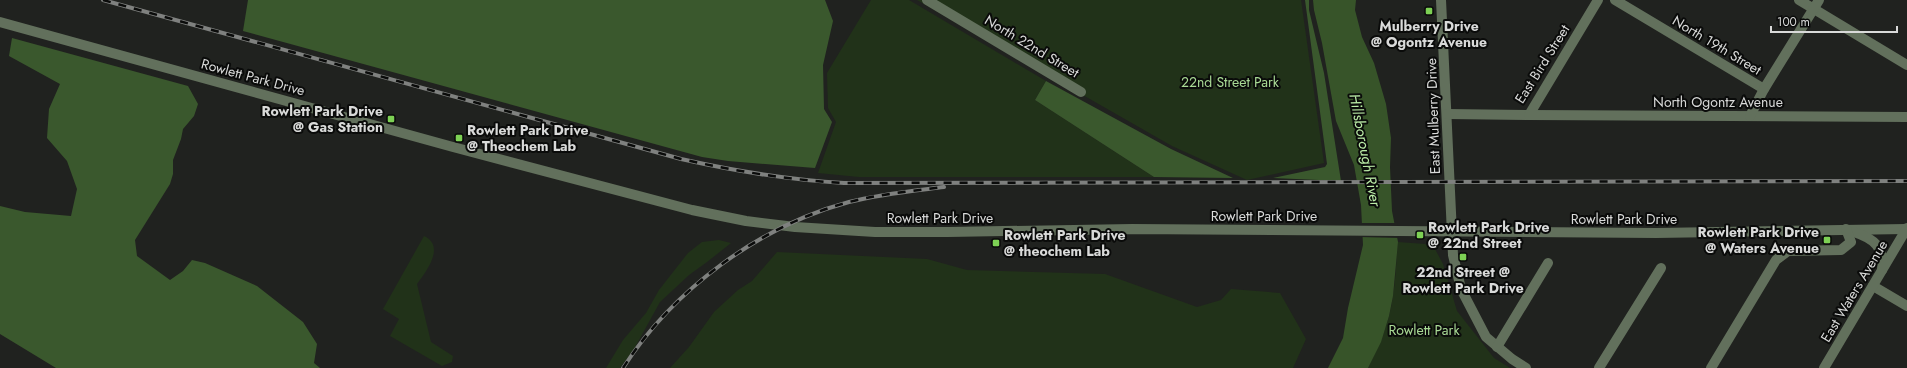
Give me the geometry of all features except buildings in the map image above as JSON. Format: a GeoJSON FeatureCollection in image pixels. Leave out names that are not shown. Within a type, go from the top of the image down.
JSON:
{"type":"FeatureCollection","features":[{"type":"Feature","properties":{"kind":"street","name":"North 22nd Street"},"geometry":{"type":"LineString","coordinates":[[927,0],[1081,92]]}},
{"type":"Feature","properties":{"kind":"street","name":"East Bird Street"},"geometry":{"type":"LineString","coordinates":[[1447,114],[1529,115],[1598,0]]}},
{"type":"Feature","properties":{"kind":"street","name":"North 19th Street"},"geometry":{"type":"LineString","coordinates":[[1615,0],[1764,89]]}},
{"type":"Feature","properties":{"kind":"street"},"geometry":{"type":"LineString","coordinates":[[1799,0],[1907,65]]}},
{"type":"Feature","properties":{"kind":"street"},"geometry":{"type":"LineString","coordinates":[[1750,116],[1764,89],[1819,0]]}},
{"type":"Feature","properties":{"kind":"street","name":"East Mulberry Drive"},"geometry":{"type":"LineString","coordinates":[[1443,3],[1451,232]]}},
{"type":"Feature","properties":{"kind":"street","name":"Rowlett Park Drive"},"geometry":{"type":"LineString","coordinates":[[0,22],[454,147],[692,210],[746,221],[795,227],[875,232],[1351,230],[1656,233],[1907,229]]}},
{"type":"Feature","properties":{"kind":"street","name":"North Ogontz Avenue"},"geometry":{"type":"LineString","coordinates":[[1529,115],[1907,117]]}},
{"type":"Feature","properties":{"kind":"street"},"geometry":{"type":"LineString","coordinates":[[1846,229],[1863,235],[1878,247],[1883,260],[1882,271]]}},
{"type":"Feature","properties":{"kind":"street"},"geometry":{"type":"LineString","coordinates":[[1711,368],[1776,260],[1788,251],[1841,250],[1851,242],[1846,229]]}},
{"type":"Feature","properties":{"kind":"street","name":"East Waters Avenue"},"geometry":{"type":"LineString","coordinates":[[1824,368],[1907,229]]}},
{"type":"Feature","properties":{"kind":"street"},"geometry":{"type":"LineString","coordinates":[[1451,232],[1453,255],[1461,289],[1486,337],[1526,368]]}},
{"type":"Feature","properties":{"kind":"street"},"geometry":{"type":"LineString","coordinates":[[1497,347],[1548,263]]}},
{"type":"Feature","properties":{"kind":"street"},"geometry":{"type":"LineString","coordinates":[[1600,368],[1661,268]]}},
{"type":"Feature","properties":{"kind":"street"},"geometry":{"type":"LineString","coordinates":[[1873,286],[1907,306]]}},
{"type":"Feature","properties":{"kind":"green space"},"geometry":{"type":"Polygon","coordinates":[[[871,0],[909,0],[1046,81],[1035,100],[1154,177],[859,177],[818,173],[836,122],[828,108],[827,73],[871,0]]]}},
{"type":"Feature","properties":{"kind":"green space","name":"22nd Street Park"},"geometry":{"type":"Polygon","coordinates":[[[917,0],[1301,0],[1324,163],[1247,180],[1172,146],[917,0]]]}},
{"type":"Feature","properties":{"kind":"green space"},"geometry":{"type":"Polygon","coordinates":[[[424,236],[430,240],[434,252],[429,266],[417,284],[431,342],[453,356],[452,362],[442,366],[390,336],[399,319],[383,309],[424,236]]]}},
{"type":"Feature","properties":{"kind":"green space"},"geometry":{"type":"Polygon","coordinates":[[[719,240],[731,243],[689,275],[660,302],[634,349],[620,368],[606,368],[623,340],[646,313],[659,290],[688,253],[702,242],[719,240]]]}},
{"type":"Feature","properties":{"kind":"green space","name":"Rowlett Park"},"geometry":{"type":"Polygon","coordinates":[[[1398,242],[1425,244],[1435,249],[1443,264],[1457,311],[1494,358],[1510,368],[1368,368],[1380,342],[1392,305],[1398,242]]]}},
{"type":"Feature","properties":{"kind":"green space"},"geometry":{"type":"Polygon","coordinates":[[[777,252],[927,259],[967,270],[1105,274],[1197,307],[1221,300],[1231,289],[1280,293],[1306,339],[1293,368],[670,368],[689,347],[714,312],[738,290],[752,281],[777,252]]]}},
{"type":"Feature","properties":{"kind":"shaded area"},"geometry":{"type":"Polygon","coordinates":[[[248,0],[825,0],[833,21],[823,65],[824,109],[832,122],[815,168],[728,161],[702,157],[243,31],[248,0]]]}},
{"type":"Feature","properties":{"kind":"shaded area"},"geometry":{"type":"Polygon","coordinates":[[[1305,0],[1309,0],[1309,10],[1324,73],[1341,181],[1273,178],[1325,167],[1327,164],[1305,0]]]}},
{"type":"Feature","properties":{"kind":"shaded area"},"geometry":{"type":"Polygon","coordinates":[[[12,38],[188,86],[198,104],[194,116],[183,129],[173,160],[173,174],[170,184],[135,240],[137,256],[170,280],[183,271],[192,260],[205,263],[257,286],[303,322],[317,344],[314,363],[320,368],[56,368],[0,334],[0,206],[25,212],[71,216],[77,189],[67,161],[47,138],[49,109],[60,84],[9,56],[12,38]]]}},
{"type":"Feature","properties":{"kind":"shaded area"},"geometry":{"type":"Polygon","coordinates":[[[1046,81],[1171,149],[1233,178],[1154,177],[1035,100],[1046,81]]]}},
{"type":"Feature","properties":{"kind":"water","name":"Hillsborough River"},"geometry":{"type":"Polygon","coordinates":[[[1313,0],[1356,0],[1355,10],[1362,37],[1374,63],[1386,104],[1391,138],[1390,167],[1392,211],[1398,242],[1393,296],[1389,316],[1381,342],[1368,368],[1328,368],[1343,338],[1348,308],[1363,245],[1361,205],[1354,165],[1336,121],[1313,0]]]}},
{"type":"Feature","properties":{"kind":"pier"},"geometry":{"type":"Polygon","coordinates":[[[1360,223],[1397,223],[1399,238],[1360,237],[1360,223]]]}},
{"type":"Feature","properties":{"kind":"railway"},"geometry":{"type":"LineString","coordinates":[[103,0],[681,159],[742,171],[802,180],[844,183],[1907,181]]}},
{"type":"Feature","properties":{"kind":"railway"},"geometry":{"type":"LineString","coordinates":[[623,368],[643,339],[693,288],[721,265],[751,245],[783,227],[816,213],[849,202],[884,195],[944,187]]}},
{"type":"Feature","properties":{"kind":"place","name":"Mulberry Drive @ Ogontz Avenue"},"geometry":{"type":"Point","coordinates":[1429,11]}},
{"type":"Feature","properties":{"kind":"place","name":"Rowlett Park Drive @ Gas Station"},"geometry":{"type":"Point","coordinates":[391,119]}},
{"type":"Feature","properties":{"kind":"place","name":"Rowlett Park Drive @ Theochem Lab"},"geometry":{"type":"Point","coordinates":[459,138]}},
{"type":"Feature","properties":{"kind":"place","name":"Rowlett Park Drive @ 22nd Street"},"geometry":{"type":"Point","coordinates":[1420,235]}},
{"type":"Feature","properties":{"kind":"place","name":"Rowlett Park Drive @ Waters Avenue"},"geometry":{"type":"Point","coordinates":[1827,240]}},
{"type":"Feature","properties":{"kind":"place","name":"Rowlett Park Drive @ theochem Lab"},"geometry":{"type":"Point","coordinates":[996,243]}},
{"type":"Feature","properties":{"kind":"place","name":"22nd Street @ Rowlett Park Drive"},"geometry":{"type":"Point","coordinates":[1463,257]}}]}
